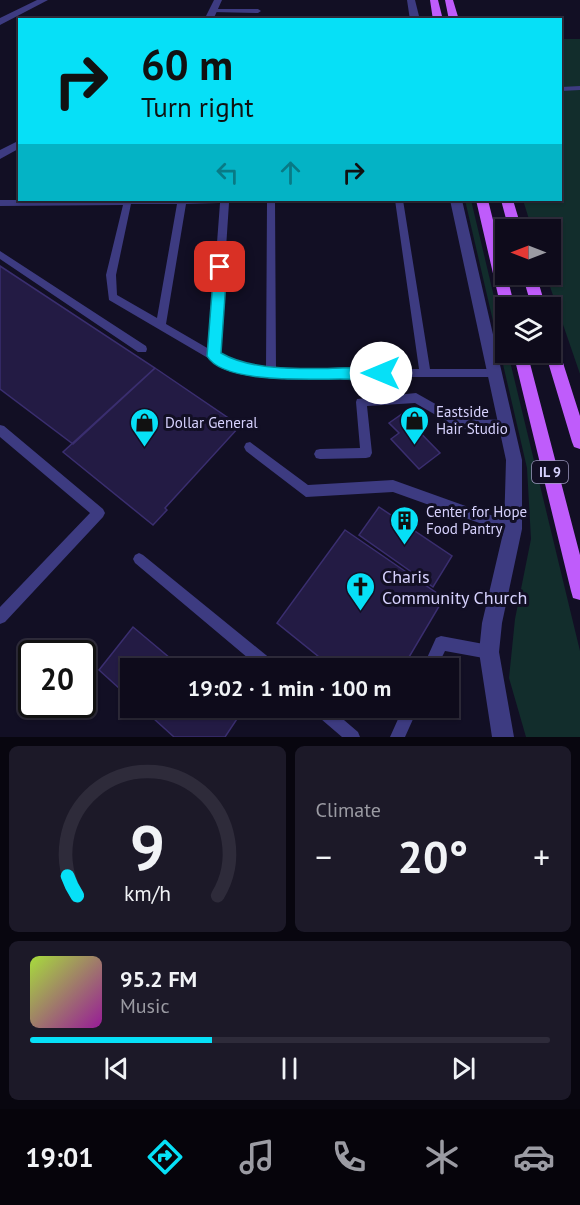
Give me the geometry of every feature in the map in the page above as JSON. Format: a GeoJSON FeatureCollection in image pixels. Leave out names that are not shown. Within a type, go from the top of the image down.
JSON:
{"type":"FeatureCollection","features":[{"type":"Feature","properties":{"kind":"main road"},"geometry":{"type":"LineString","coordinates":[[434,0],[438,18]]}},
{"type":"Feature","properties":{"kind":"main road"},"geometry":{"type":"LineString","coordinates":[[449,0],[454,18]]}},
{"type":"Feature","properties":{"kind":"main road"},"geometry":{"type":"LineString","coordinates":[[482,201],[505,297]]}},
{"type":"Feature","properties":{"kind":"main road"},"geometry":{"type":"LineString","coordinates":[[507,201],[513,219]]}},
{"type":"Feature","properties":{"kind":"main road","name":"IL 9"},"geometry":{"type":"LineString","coordinates":[[523,363],[580,591]]}},
{"type":"Feature","properties":{"kind":"main road"},"geometry":{"type":"LineString","coordinates":[[556,363],[580,442]]}},
{"type":"Feature","properties":{"kind":"street"},"geometry":{"type":"LineString","coordinates":[[0,22],[44,0]]}},
{"type":"Feature","properties":{"kind":"street"},"geometry":{"type":"LineString","coordinates":[[209,18],[218,0]]}},
{"type":"Feature","properties":{"kind":"street"},"geometry":{"type":"LineString","coordinates":[[411,0],[415,18]]}},
{"type":"Feature","properties":{"kind":"street"},"geometry":{"type":"LineString","coordinates":[[0,155],[18,144]]}},
{"type":"Feature","properties":{"kind":"street"},"geometry":{"type":"LineString","coordinates":[[456,201],[514,460],[513,529],[494,613],[489,652],[503,737]]}},
{"type":"Feature","properties":{"kind":"lane"},"geometry":{"type":"LineString","coordinates":[[214,11],[258,11]]}},
{"type":"Feature","properties":{"kind":"lane"},"geometry":{"type":"LineString","coordinates":[[562,89],[580,88]]}},
{"type":"Feature","properties":{"kind":"lane"},"geometry":{"type":"LineString","coordinates":[[128,201],[111,275],[112,297],[229,365],[271,373],[496,373]]}},
{"type":"Feature","properties":{"kind":"lane"},"geometry":{"type":"LineString","coordinates":[[0,203],[181,201],[161,325]]}},
{"type":"Feature","properties":{"kind":"lane"},"geometry":{"type":"LineString","coordinates":[[214,356],[225,201]]}},
{"type":"Feature","properties":{"kind":"lane"},"geometry":{"type":"LineString","coordinates":[[271,201],[271,373]]}},
{"type":"Feature","properties":{"kind":"lane"},"geometry":{"type":"LineString","coordinates":[[399,201],[425,373]]}},
{"type":"Feature","properties":{"kind":"lane"},"geometry":{"type":"LineString","coordinates":[[0,255],[142,349]]}},
{"type":"Feature","properties":{"kind":"lane"},"geometry":{"type":"LineString","coordinates":[[320,454],[366,453],[361,402],[416,398],[460,424],[507,425]]}},
{"type":"Feature","properties":{"kind":"lane"},"geometry":{"type":"LineString","coordinates":[[0,430],[99,513],[0,617]]}},
{"type":"Feature","properties":{"kind":"lane"},"geometry":{"type":"LineString","coordinates":[[250,447],[306,491],[393,486],[513,529]]}},
{"type":"Feature","properties":{"kind":"lane"},"geometry":{"type":"LineString","coordinates":[[139,559],[259,658]]}},
{"type":"Feature","properties":{"kind":"lane"},"geometry":{"type":"LineString","coordinates":[[434,658],[441,643],[489,652]]}},
{"type":"Feature","properties":{"kind":"lane"},"geometry":{"type":"LineString","coordinates":[[331,718],[353,737]]}},
{"type":"Feature","properties":{"kind":"lane"},"geometry":{"type":"LineString","coordinates":[[397,737],[406,718]]}},
{"type":"Feature","properties":{"kind":"green space"},"geometry":{"type":"Polygon","coordinates":[[[562,39],[580,39],[580,374],[561,319],[561,297],[554,297],[549,285],[561,285],[561,219],[529,219],[523,201],[562,201],[562,39]]]}},
{"type":"Feature","properties":{"kind":"green space"},"geometry":{"type":"Polygon","coordinates":[[[465,201],[471,201],[495,301],[495,330],[465,201]]]}},
{"type":"Feature","properties":{"kind":"green space"},"geometry":{"type":"Polygon","coordinates":[[[503,363],[510,363],[580,651],[580,737],[526,737],[509,678],[515,619],[531,539],[527,468],[503,363]]]}},
{"type":"Feature","properties":{"kind":"building"},"geometry":{"type":"Polygon","coordinates":[[[0,266],[155,368],[73,444],[0,389],[0,266]]]}},
{"type":"Feature","properties":{"kind":"building","name":"Dollar General"},"geometry":{"type":"Polygon","coordinates":[[[155,368],[240,426],[165,508],[167,510],[153,525],[63,452],[155,368]]]}},
{"type":"Feature","properties":{"kind":"building","name":"Eastside Hair Studio"},"geometry":{"type":"Polygon","coordinates":[[[402,414],[440,453],[419,469],[391,439],[399,433],[389,423],[402,414]]]}},
{"type":"Feature","properties":{"kind":"building","name":"Center for Hope Food Pantry"},"geometry":{"type":"Polygon","coordinates":[[[379,507],[452,556],[433,587],[359,535],[379,507]]]}},
{"type":"Feature","properties":{"kind":"building","name":"Charis Community Church"},"geometry":{"type":"Polygon","coordinates":[[[345,530],[444,598],[409,658],[320,658],[277,623],[345,530]]]}},
{"type":"Feature","properties":{"kind":"building"},"geometry":{"type":"Polygon","coordinates":[[[133,627],[170,658],[120,658],[120,689],[99,670],[133,627]]]}},
{"type":"Feature","properties":{"kind":"building"},"geometry":{"type":"Polygon","coordinates":[[[153,718],[238,718],[225,737],[174,737],[153,718]]]}},
{"type":"Feature","properties":{"kind":"place","name":"Eastside Hair Studio"},"geometry":{"type":"Point","coordinates":[415,446]}},
{"type":"Feature","properties":{"kind":"place","name":"Dollar General"},"geometry":{"type":"Point","coordinates":[144,448]}},
{"type":"Feature","properties":{"kind":"place","name":"Center for Hope Food Pantry"},"geometry":{"type":"Point","coordinates":[405,546]}},
{"type":"Feature","properties":{"kind":"place","name":"Charis Community Church"},"geometry":{"type":"Point","coordinates":[361,612]}},
{"type":"Feature","properties":{"kind":"route"},"geometry":{"type":"LineString","coordinates":[[220,267],[214,356],[229,365],[266,373],[381,373]]}}]}
